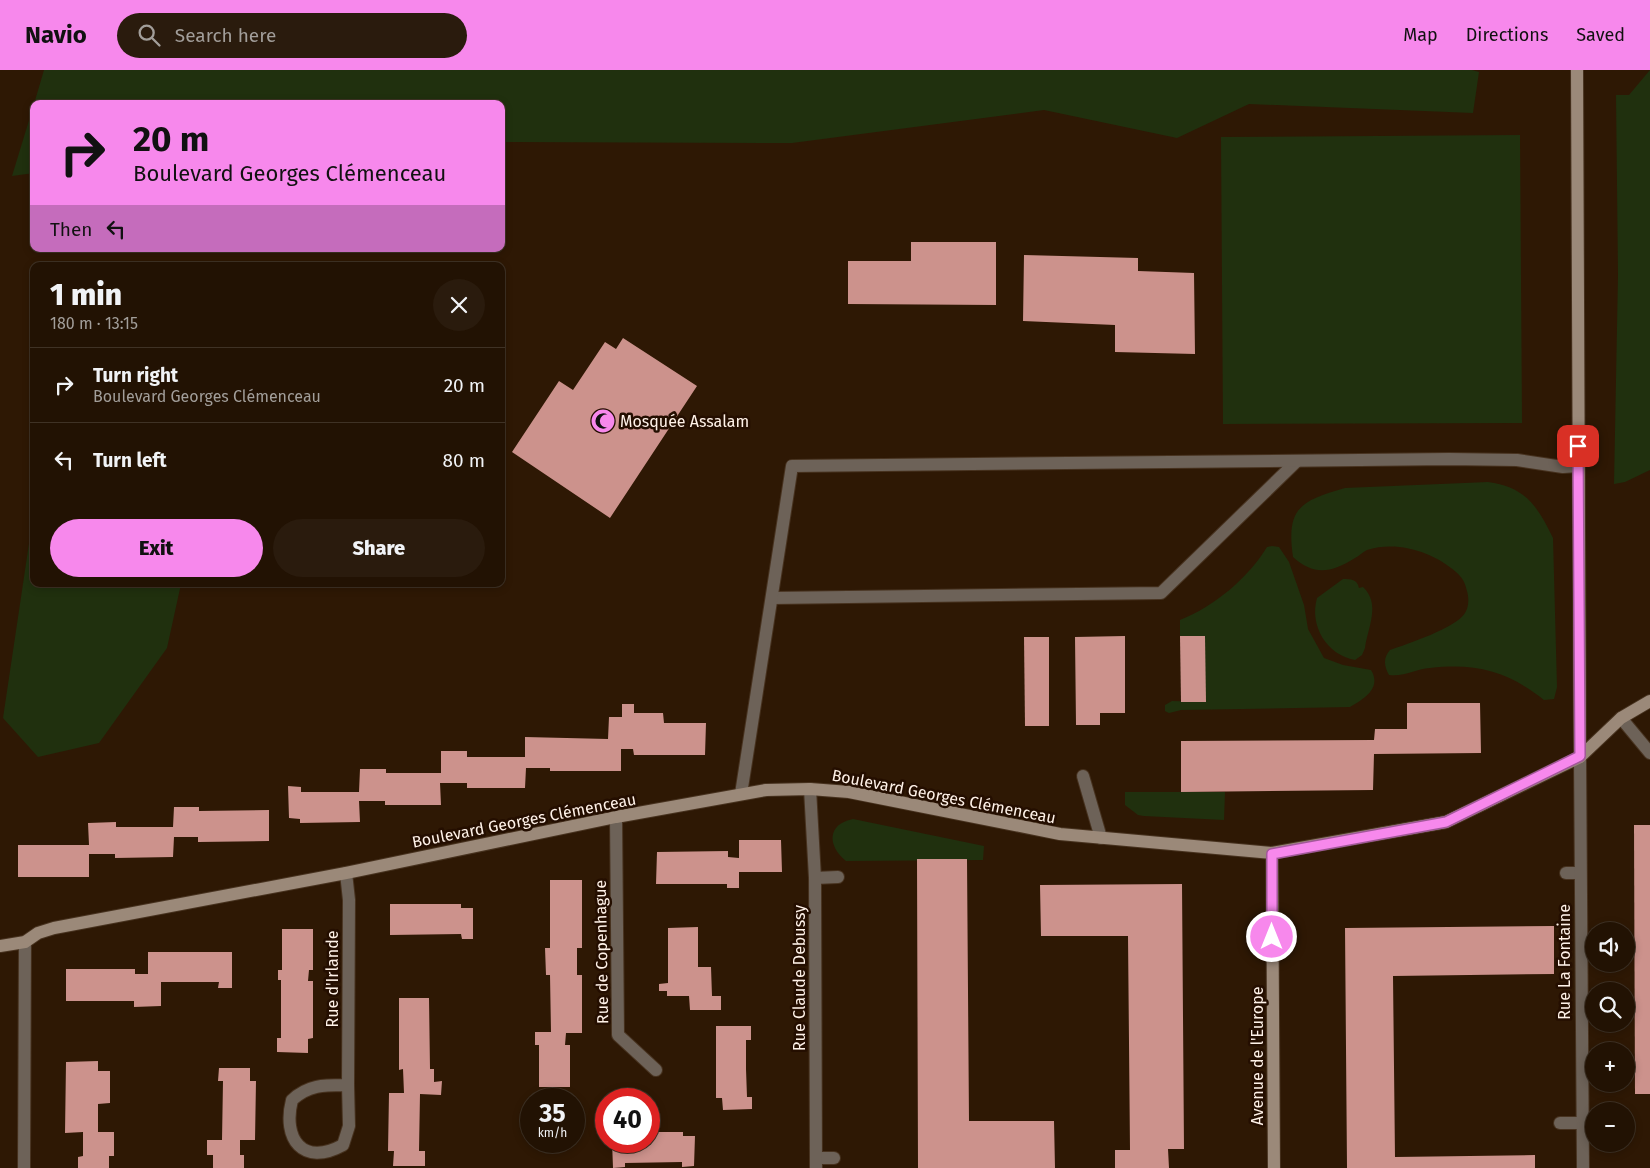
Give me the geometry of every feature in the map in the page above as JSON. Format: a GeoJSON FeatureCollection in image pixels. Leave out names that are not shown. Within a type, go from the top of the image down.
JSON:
{"type":"FeatureCollection","features":[{"type":"Feature","properties":{"kind":"street"},"geometry":{"type":"LineString","coordinates":[[1577,70],[1580,756]]}},
{"type":"Feature","properties":{"kind":"street"},"geometry":{"type":"LineString","coordinates":[[742,794],[792,466],[1517,460],[1563,467],[1578,466]]}},
{"type":"Feature","properties":{"kind":"street"},"geometry":{"type":"LineString","coordinates":[[772,598],[1161,592],[1297,461]]}},
{"type":"Feature","properties":{"kind":"street","name":"Boulevard Georges Clémenceau"},"geometry":{"type":"LineString","coordinates":[[0,946],[25,942],[38,933],[54,928],[346,873],[616,817],[742,794],[810,789],[849,792],[1060,834],[1272,854],[1446,822],[1580,756],[1621,718],[1650,701]]}},
{"type":"Feature","properties":{"kind":"street"},"geometry":{"type":"LineString","coordinates":[[1621,718],[1650,753]]}},
{"type":"Feature","properties":{"kind":"street","name":"Rue La Fontaine"},"geometry":{"type":"LineString","coordinates":[[1580,756],[1583,1168]]}},
{"type":"Feature","properties":{"kind":"street"},"geometry":{"type":"LineString","coordinates":[[1083,776],[1102,838]]}},
{"type":"Feature","properties":{"kind":"street","name":"Rue Claude Debussy"},"geometry":{"type":"LineString","coordinates":[[810,789],[815,878],[816,1163]]}},
{"type":"Feature","properties":{"kind":"street","name":"Rue de Copenhague"},"geometry":{"type":"LineString","coordinates":[[616,817],[618,1035],[656,1070]]}},
{"type":"Feature","properties":{"kind":"street","name":"Avenue de l'Europe"},"geometry":{"type":"LineString","coordinates":[[1272,854],[1274,1168]]}},
{"type":"Feature","properties":{"kind":"street","name":"Rue d'Irlande"},"geometry":{"type":"LineString","coordinates":[[346,873],[349,900],[349,1126],[347,1139],[343,1146],[322,1153],[307,1151],[299,1146],[292,1138],[288,1120],[292,1100],[308,1088],[319,1085],[348,1086]]}},
{"type":"Feature","properties":{"kind":"street"},"geometry":{"type":"LineString","coordinates":[[1566,873],[1580,873]]}},
{"type":"Feature","properties":{"kind":"street"},"geometry":{"type":"LineString","coordinates":[[815,878],[838,877]]}},
{"type":"Feature","properties":{"kind":"street"},"geometry":{"type":"LineString","coordinates":[[24,1168],[25,942]]}},
{"type":"Feature","properties":{"kind":"street"},"geometry":{"type":"LineString","coordinates":[[1560,1123],[1582,1123]]}},
{"type":"Feature","properties":{"kind":"street"},"geometry":{"type":"LineString","coordinates":[[816,1163],[834,1158]]}},
{"type":"Feature","properties":{"kind":"green space"},"geometry":{"type":"Polygon","coordinates":[[[44,70],[1472,70],[1479,72],[1473,113],[1249,104],[1177,138],[1044,110],[792,143],[505,142],[505,100],[35,100],[44,70]]]}},
{"type":"Feature","properties":{"kind":"green space"},"geometry":{"type":"Polygon","coordinates":[[[1650,70],[1650,470],[1625,482],[1614,484],[1618,275],[1616,95],[1629,95],[1650,70]]]}},
{"type":"Feature","properties":{"kind":"green space"},"geometry":{"type":"Polygon","coordinates":[[[30,117],[30,174],[12,176],[30,117]]]}},
{"type":"Feature","properties":{"kind":"green space"},"geometry":{"type":"Polygon","coordinates":[[[1520,135],[1522,423],[1223,424],[1221,137],[1520,135]]]}},
{"type":"Feature","properties":{"kind":"green space"},"geometry":{"type":"Polygon","coordinates":[[[1488,482],[1501,484],[1521,493],[1535,507],[1553,538],[1557,687],[1554,699],[1544,700],[1517,682],[1491,671],[1477,668],[1430,668],[1400,675],[1389,675],[1385,662],[1390,650],[1442,630],[1460,619],[1466,611],[1468,597],[1463,581],[1456,572],[1437,559],[1403,547],[1379,547],[1367,550],[1338,567],[1316,570],[1293,557],[1291,540],[1295,517],[1300,509],[1317,497],[1345,488],[1488,482]]]}},
{"type":"Feature","properties":{"kind":"green space"},"geometry":{"type":"Polygon","coordinates":[[[30,537],[30,587],[180,587],[167,648],[99,743],[38,757],[3,718],[30,537]]]}},
{"type":"Feature","properties":{"kind":"green space"},"geometry":{"type":"Polygon","coordinates":[[[1267,547],[1279,547],[1289,562],[1304,605],[1308,629],[1324,658],[1343,665],[1371,670],[1374,676],[1373,688],[1366,697],[1350,707],[1181,710],[1169,713],[1165,711],[1165,705],[1172,701],[1205,702],[1205,636],[1180,636],[1180,620],[1205,607],[1230,590],[1251,569],[1267,547]]]}},
{"type":"Feature","properties":{"kind":"green space"},"geometry":{"type":"Polygon","coordinates":[[[1343,579],[1353,580],[1359,588],[1363,587],[1371,601],[1372,616],[1365,648],[1362,655],[1355,660],[1345,657],[1329,646],[1322,638],[1316,619],[1315,608],[1317,598],[1343,579]]]}},
{"type":"Feature","properties":{"kind":"green space"},"geometry":{"type":"Polygon","coordinates":[[[1125,792],[1225,792],[1224,820],[1138,815],[1125,805],[1125,792]]]}},
{"type":"Feature","properties":{"kind":"green space"},"geometry":{"type":"Polygon","coordinates":[[[853,819],[984,846],[983,860],[846,861],[835,849],[833,836],[838,826],[853,819]]]}},
{"type":"Feature","properties":{"kind":"building"},"geometry":{"type":"Polygon","coordinates":[[[911,242],[996,242],[996,305],[848,304],[848,261],[911,261],[911,242]]]}},
{"type":"Feature","properties":{"kind":"building"},"geometry":{"type":"Polygon","coordinates":[[[1024,255],[1138,258],[1138,271],[1194,273],[1195,354],[1115,352],[1115,325],[1023,321],[1024,255]]]}},
{"type":"Feature","properties":{"kind":"building","name":"Mosquée Assalam"},"geometry":{"type":"Polygon","coordinates":[[[623,338],[697,386],[610,518],[512,452],[559,381],[573,390],[605,342],[616,349],[623,338]]]}},
{"type":"Feature","properties":{"kind":"building"},"geometry":{"type":"Polygon","coordinates":[[[1125,636],[1125,713],[1100,713],[1100,725],[1076,725],[1075,637],[1125,636]]]}},
{"type":"Feature","properties":{"kind":"building"},"geometry":{"type":"Polygon","coordinates":[[[1180,636],[1205,636],[1206,702],[1181,702],[1180,636]]]}},
{"type":"Feature","properties":{"kind":"building"},"geometry":{"type":"Polygon","coordinates":[[[1024,637],[1049,637],[1049,726],[1025,726],[1024,637]]]}},
{"type":"Feature","properties":{"kind":"building"},"geometry":{"type":"Polygon","coordinates":[[[1407,703],[1480,703],[1481,753],[1374,754],[1373,790],[1181,792],[1181,741],[1374,740],[1375,729],[1407,729],[1407,703]]]}},
{"type":"Feature","properties":{"kind":"building"},"geometry":{"type":"Polygon","coordinates":[[[622,704],[634,704],[634,713],[663,713],[664,723],[706,723],[705,755],[634,755],[633,749],[621,749],[621,771],[550,771],[550,768],[526,768],[525,788],[467,788],[467,783],[440,783],[441,805],[385,805],[385,801],[359,801],[360,822],[300,823],[300,819],[289,818],[288,786],[301,787],[301,792],[359,792],[360,769],[386,769],[386,773],[441,773],[441,751],[467,751],[467,757],[525,757],[525,737],[608,739],[609,717],[622,717],[622,704]]]}},
{"type":"Feature","properties":{"kind":"building"},"geometry":{"type":"Polygon","coordinates":[[[174,807],[199,807],[199,811],[269,810],[269,841],[198,842],[198,837],[174,837],[173,857],[115,858],[115,854],[89,854],[89,877],[18,877],[18,845],[89,845],[88,823],[116,822],[116,827],[173,827],[174,807]]]}},
{"type":"Feature","properties":{"kind":"building"},"geometry":{"type":"Polygon","coordinates":[[[1634,825],[1650,825],[1650,1094],[1635,1094],[1634,825]]]}},
{"type":"Feature","properties":{"kind":"building"},"geometry":{"type":"Polygon","coordinates":[[[739,840],[781,840],[782,872],[739,872],[739,888],[727,888],[727,884],[656,884],[657,852],[728,851],[728,857],[739,858],[739,840]]]}},
{"type":"Feature","properties":{"kind":"building"},"geometry":{"type":"Polygon","coordinates":[[[917,859],[967,859],[969,1121],[1054,1121],[1055,1168],[918,1168],[917,859]]]}},
{"type":"Feature","properties":{"kind":"building"},"geometry":{"type":"Polygon","coordinates":[[[550,880],[582,880],[582,948],[577,948],[577,975],[582,975],[582,1033],[566,1033],[565,1045],[570,1045],[570,1087],[539,1087],[539,1045],[535,1045],[535,1032],[551,1032],[550,975],[546,975],[545,948],[550,948],[550,880]]]}},
{"type":"Feature","properties":{"kind":"building"},"geometry":{"type":"Polygon","coordinates":[[[1182,884],[1184,1149],[1168,1149],[1169,1168],[1115,1168],[1115,1150],[1130,1150],[1128,936],[1041,936],[1040,885],[1182,884]]]}},
{"type":"Feature","properties":{"kind":"building"},"geometry":{"type":"Polygon","coordinates":[[[390,904],[461,904],[461,908],[473,908],[473,939],[462,939],[461,934],[390,935],[390,904]]]}},
{"type":"Feature","properties":{"kind":"building"},"geometry":{"type":"Polygon","coordinates":[[[1554,926],[1554,974],[1393,976],[1395,1157],[1535,1155],[1535,1168],[1347,1168],[1345,928],[1554,926]]]}},
{"type":"Feature","properties":{"kind":"building"},"geometry":{"type":"Polygon","coordinates":[[[698,927],[698,967],[711,967],[712,996],[721,996],[721,1010],[690,1010],[689,996],[667,996],[667,991],[659,991],[659,984],[668,983],[668,928],[698,927]]]}},
{"type":"Feature","properties":{"kind":"building"},"geometry":{"type":"Polygon","coordinates":[[[282,929],[313,929],[313,970],[309,970],[308,981],[313,981],[313,1038],[308,1039],[308,1053],[277,1052],[277,1038],[281,1038],[281,980],[278,980],[278,970],[282,970],[282,929]]]}},
{"type":"Feature","properties":{"kind":"building"},"geometry":{"type":"Polygon","coordinates":[[[148,952],[232,952],[232,988],[218,988],[219,982],[161,982],[161,1006],[134,1007],[134,1001],[66,1001],[66,969],[135,969],[135,974],[148,974],[148,952]]]}},
{"type":"Feature","properties":{"kind":"building"},"geometry":{"type":"Polygon","coordinates":[[[399,998],[429,998],[430,1069],[434,1069],[434,1082],[442,1081],[441,1095],[420,1094],[419,1151],[425,1151],[425,1166],[393,1166],[394,1151],[388,1151],[389,1093],[404,1093],[403,1069],[399,1070],[399,998]]]}},
{"type":"Feature","properties":{"kind":"building"},"geometry":{"type":"Polygon","coordinates":[[[716,1026],[751,1026],[751,1040],[746,1040],[746,1069],[747,1097],[752,1097],[752,1109],[723,1110],[722,1098],[716,1098],[716,1026]]]}},
{"type":"Feature","properties":{"kind":"building"},"geometry":{"type":"Polygon","coordinates":[[[98,1061],[98,1071],[110,1071],[110,1103],[98,1104],[98,1132],[114,1132],[114,1156],[109,1156],[109,1168],[78,1168],[78,1157],[83,1156],[83,1132],[65,1133],[66,1062],[98,1061]]]}},
{"type":"Feature","properties":{"kind":"building"},"geometry":{"type":"Polygon","coordinates":[[[219,1068],[250,1068],[250,1081],[256,1081],[255,1140],[240,1140],[240,1155],[244,1155],[244,1168],[213,1168],[213,1155],[207,1155],[207,1140],[222,1140],[223,1081],[218,1081],[219,1068]]]}},
{"type":"Feature","properties":{"kind":"building"},"geometry":{"type":"Polygon","coordinates":[[[660,1132],[683,1132],[683,1136],[695,1136],[694,1166],[682,1167],[682,1162],[625,1163],[625,1167],[613,1168],[612,1153],[660,1153],[660,1132]]]}},
{"type":"Feature","properties":{"kind":"place","name":"Mosquée Assalam"},"geometry":{"type":"Point","coordinates":[603,421]}},
{"type":"Feature","properties":{"kind":"route"},"geometry":{"type":"LineString","coordinates":[[1272,937],[1272,854],[1446,822],[1580,756],[1578,446]]}}]}
